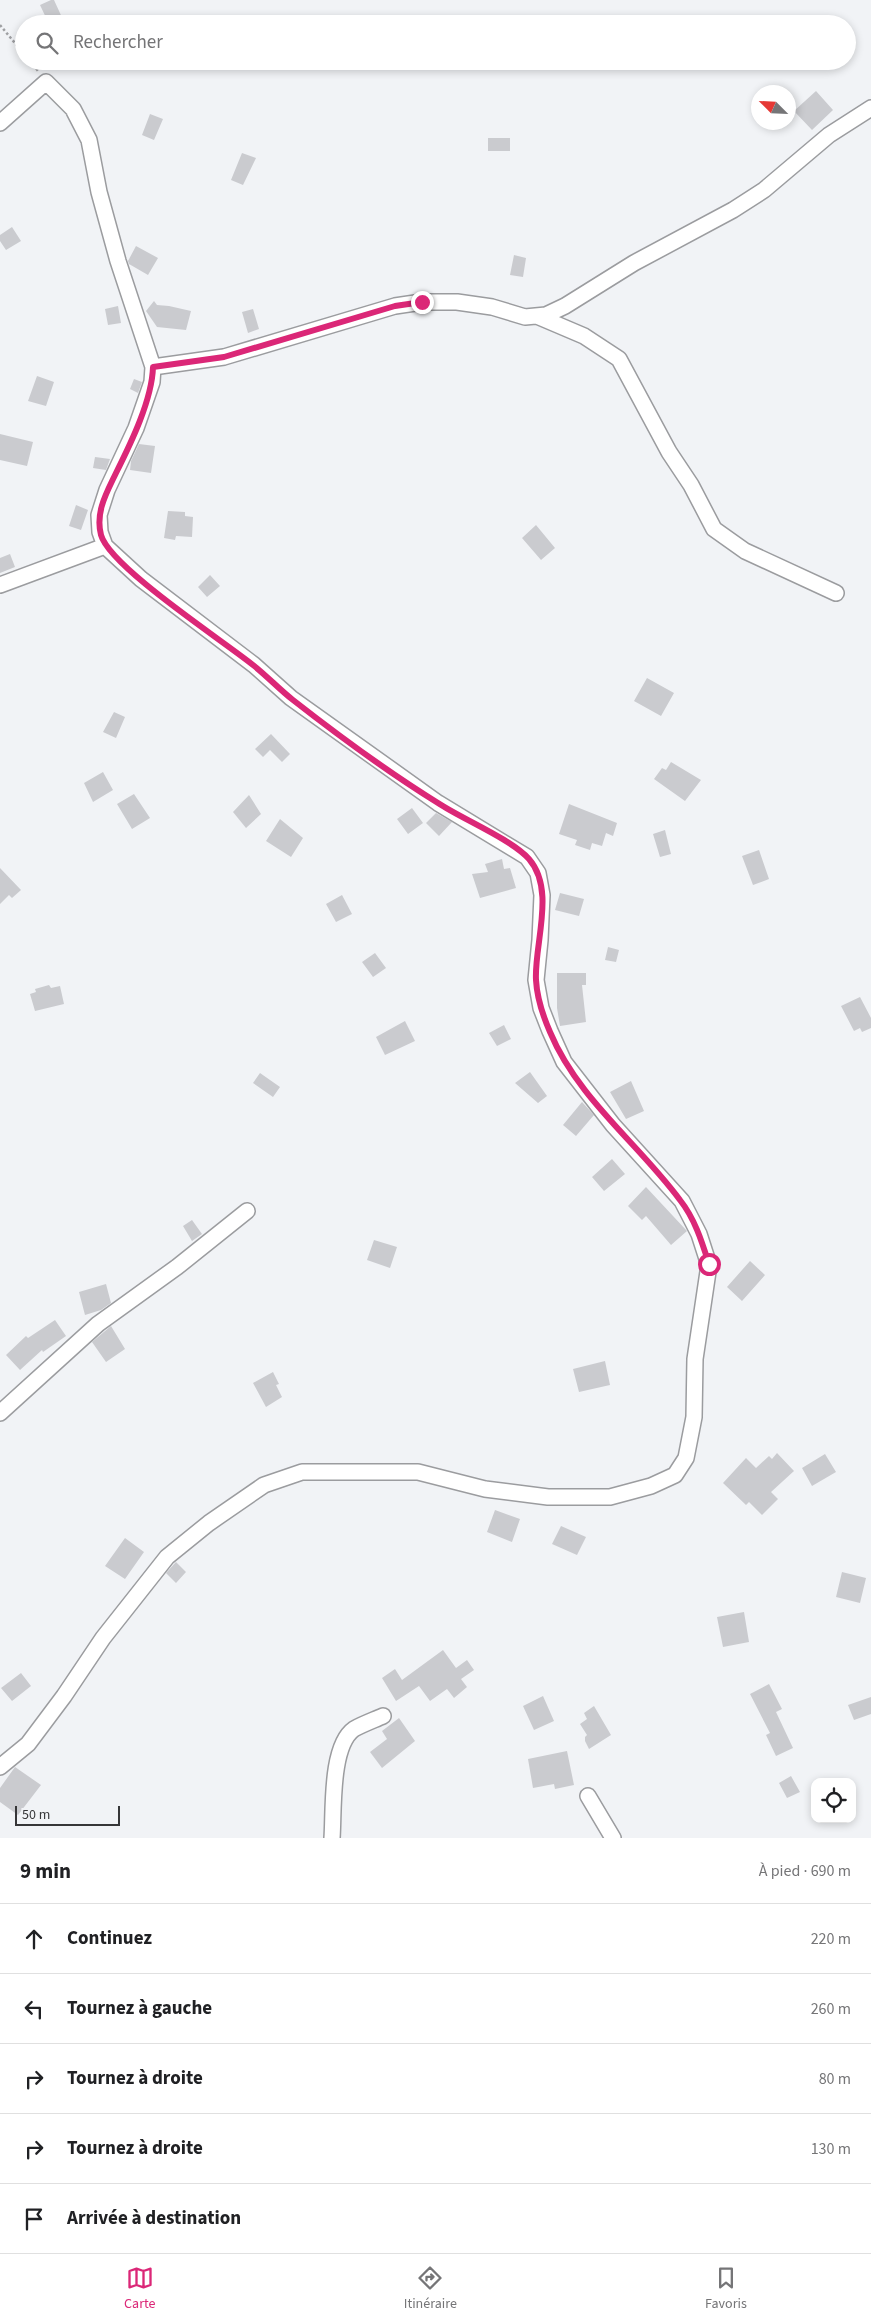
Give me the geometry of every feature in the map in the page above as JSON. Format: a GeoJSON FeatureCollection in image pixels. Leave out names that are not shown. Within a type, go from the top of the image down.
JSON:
{"type":"FeatureCollection","features":[{"type":"Feature","properties":{"kind":"street"},"geometry":{"type":"LineString","coordinates":[[0,123],[46,82],[74,109],[89,140],[99,192],[118,261],[153,367],[149,391],[129,443],[107,490],[99,515],[100,532],[106,546],[141,579],[254,665],[291,698],[343,737],[438,804],[527,857],[538,873],[542,895],[536,980],[542,1008],[550,1031],[564,1062],[613,1126],[682,1201],[699,1234],[709,1264],[695,1359],[694,1417],[686,1458],[675,1475],[651,1486],[610,1497],[548,1497],[485,1489],[418,1472],[302,1472],[264,1485],[209,1523],[168,1557],[103,1638],[64,1696],[28,1744],[0,1767]]}},
{"type":"Feature","properties":{"kind":"street"},"geometry":{"type":"LineString","coordinates":[[153,367],[224,357],[368,313],[422,302],[457,302],[492,307],[525,317],[546,315],[565,306],[634,263],[733,210],[764,190],[829,135],[871,108]]}},
{"type":"Feature","properties":{"kind":"street"},"geometry":{"type":"LineString","coordinates":[[537,316],[584,336],[618,359],[669,452],[691,485],[714,529],[745,550],[836,593]]}},
{"type":"Feature","properties":{"kind":"street"},"geometry":{"type":"LineString","coordinates":[[0,585],[106,546]]}},
{"type":"Feature","properties":{"kind":"street"},"geometry":{"type":"LineString","coordinates":[[0,1413],[98,1324],[177,1267],[246,1211]]}},
{"type":"Feature","properties":{"kind":"street"},"geometry":{"type":"LineString","coordinates":[[332,1838],[335,1785],[341,1746],[353,1730],[383,1716]]}},
{"type":"Feature","properties":{"kind":"street"},"geometry":{"type":"LineString","coordinates":[[588,1796],[613,1838]]}},
{"type":"Feature","properties":{"kind":"path"},"geometry":{"type":"LineString","coordinates":[[0,25],[15,43]]}},
{"type":"Feature","properties":{"kind":"building"},"geometry":{"type":"Polygon","coordinates":[[[54,0],[61,15],[45,15],[40,5],[54,0]]]}},
{"type":"Feature","properties":{"kind":"building"},"geometry":{"type":"Polygon","coordinates":[[[816,91],[833,110],[812,130],[796,113],[796,109],[816,91]]]}},
{"type":"Feature","properties":{"kind":"building"},"geometry":{"type":"Polygon","coordinates":[[[150,114],[163,119],[154,140],[142,135],[150,114]]]}},
{"type":"Feature","properties":{"kind":"building"},"geometry":{"type":"Polygon","coordinates":[[[488,138],[510,138],[510,151],[488,151],[488,138]]]}},
{"type":"Feature","properties":{"kind":"building"},"geometry":{"type":"Polygon","coordinates":[[[242,153],[256,158],[243,185],[231,180],[242,153]]]}},
{"type":"Feature","properties":{"kind":"building"},"geometry":{"type":"Polygon","coordinates":[[[12,227],[21,241],[6,250],[0,241],[0,235],[12,227]]]}},
{"type":"Feature","properties":{"kind":"building"},"geometry":{"type":"Polygon","coordinates":[[[136,246],[158,258],[148,275],[129,264],[128,261],[136,246]]]}},
{"type":"Feature","properties":{"kind":"building"},"geometry":{"type":"Polygon","coordinates":[[[514,255],[526,258],[523,277],[510,275],[514,255]]]}},
{"type":"Feature","properties":{"kind":"building"},"geometry":{"type":"Polygon","coordinates":[[[154,301],[157,305],[191,311],[186,330],[157,327],[146,311],[154,301]]]}},
{"type":"Feature","properties":{"kind":"building"},"geometry":{"type":"Polygon","coordinates":[[[118,306],[121,323],[108,325],[105,309],[118,306]]]}},
{"type":"Feature","properties":{"kind":"building"},"geometry":{"type":"Polygon","coordinates":[[[253,309],[259,329],[248,333],[242,312],[253,309]]]}},
{"type":"Feature","properties":{"kind":"building"},"geometry":{"type":"Polygon","coordinates":[[[37,376],[54,382],[46,406],[28,401],[37,376]]]}},
{"type":"Feature","properties":{"kind":"building"},"geometry":{"type":"Polygon","coordinates":[[[134,379],[142,382],[138,393],[130,389],[134,379]]]}},
{"type":"Feature","properties":{"kind":"building"},"geometry":{"type":"Polygon","coordinates":[[[0,434],[33,442],[27,466],[0,460],[0,434]]]}},
{"type":"Feature","properties":{"kind":"building"},"geometry":{"type":"Polygon","coordinates":[[[139,444],[155,446],[151,473],[130,470],[131,461],[139,444]]]}},
{"type":"Feature","properties":{"kind":"building"},"geometry":{"type":"Polygon","coordinates":[[[95,457],[110,459],[106,470],[93,468],[95,457]]]}},
{"type":"Feature","properties":{"kind":"building"},"geometry":{"type":"Polygon","coordinates":[[[76,505],[88,510],[81,530],[69,526],[76,505]]]}},
{"type":"Feature","properties":{"kind":"building"},"geometry":{"type":"Polygon","coordinates":[[[168,511],[185,512],[185,516],[193,517],[192,537],[176,536],[175,540],[164,538],[168,511]]]}},
{"type":"Feature","properties":{"kind":"building"},"geometry":{"type":"Polygon","coordinates":[[[536,525],[555,548],[541,560],[522,538],[536,525]]]}},
{"type":"Feature","properties":{"kind":"building"},"geometry":{"type":"Polygon","coordinates":[[[10,554],[15,567],[0,573],[0,558],[10,554]]]}},
{"type":"Feature","properties":{"kind":"building"},"geometry":{"type":"Polygon","coordinates":[[[210,575],[220,586],[207,597],[198,587],[210,575]]]}},
{"type":"Feature","properties":{"kind":"building"},"geometry":{"type":"Polygon","coordinates":[[[647,678],[674,693],[661,716],[634,701],[647,678]]]}},
{"type":"Feature","properties":{"kind":"building"},"geometry":{"type":"Polygon","coordinates":[[[114,712],[125,717],[116,738],[103,732],[114,712]]]}},
{"type":"Feature","properties":{"kind":"building"},"geometry":{"type":"Polygon","coordinates":[[[271,734],[290,754],[282,762],[270,750],[263,757],[255,749],[271,734]]]}},
{"type":"Feature","properties":{"kind":"building"},"geometry":{"type":"Polygon","coordinates":[[[671,762],[701,780],[685,801],[654,779],[662,768],[666,770],[671,762]]]}},
{"type":"Feature","properties":{"kind":"building"},"geometry":{"type":"Polygon","coordinates":[[[103,772],[113,790],[93,802],[84,783],[103,772]]]}},
{"type":"Feature","properties":{"kind":"building"},"geometry":{"type":"Polygon","coordinates":[[[134,794],[150,818],[132,829],[117,804],[134,794]]]}},
{"type":"Feature","properties":{"kind":"building"},"geometry":{"type":"Polygon","coordinates":[[[249,795],[261,814],[246,828],[233,812],[249,795]]]}},
{"type":"Feature","properties":{"kind":"building"},"geometry":{"type":"Polygon","coordinates":[[[569,804],[617,823],[613,836],[606,833],[602,846],[592,843],[590,850],[575,845],[577,840],[559,834],[569,804]]]}},
{"type":"Feature","properties":{"kind":"building"},"geometry":{"type":"Polygon","coordinates":[[[412,808],[423,823],[408,834],[397,819],[412,808]]]}},
{"type":"Feature","properties":{"kind":"building"},"geometry":{"type":"Polygon","coordinates":[[[436,813],[452,822],[439,836],[426,823],[436,813]]]}},
{"type":"Feature","properties":{"kind":"building"},"geometry":{"type":"Polygon","coordinates":[[[280,819],[303,838],[291,857],[266,841],[280,819]]]}},
{"type":"Feature","properties":{"kind":"building"},"geometry":{"type":"Polygon","coordinates":[[[665,830],[671,854],[660,857],[653,834],[665,830]]]}},
{"type":"Feature","properties":{"kind":"building"},"geometry":{"type":"Polygon","coordinates":[[[759,850],[769,879],[753,885],[742,856],[759,850]]]}},
{"type":"Feature","properties":{"kind":"building"},"geometry":{"type":"Polygon","coordinates":[[[502,859],[504,869],[510,868],[516,888],[480,898],[472,874],[488,872],[485,864],[502,859]]]}},
{"type":"Feature","properties":{"kind":"building"},"geometry":{"type":"Polygon","coordinates":[[[0,868],[21,890],[12,898],[9,895],[0,904],[0,868]]]}},
{"type":"Feature","properties":{"kind":"building"},"geometry":{"type":"Polygon","coordinates":[[[560,893],[584,899],[579,916],[555,910],[560,893]]]}},
{"type":"Feature","properties":{"kind":"building"},"geometry":{"type":"Polygon","coordinates":[[[342,895],[352,914],[336,922],[326,904],[342,895]]]}},
{"type":"Feature","properties":{"kind":"building"},"geometry":{"type":"Polygon","coordinates":[[[608,947],[619,950],[616,962],[605,960],[608,947]]]}},
{"type":"Feature","properties":{"kind":"building"},"geometry":{"type":"Polygon","coordinates":[[[375,953],[386,968],[373,977],[362,962],[375,953]]]}},
{"type":"Feature","properties":{"kind":"building"},"geometry":{"type":"Polygon","coordinates":[[[557,973],[586,973],[586,985],[582,985],[586,1022],[560,1026],[557,1008],[557,973]]]}},
{"type":"Feature","properties":{"kind":"building"},"geometry":{"type":"Polygon","coordinates":[[[49,985],[51,988],[60,986],[64,1004],[35,1011],[30,994],[36,992],[35,989],[49,985]]]}},
{"type":"Feature","properties":{"kind":"building"},"geometry":{"type":"Polygon","coordinates":[[[860,997],[871,1018],[871,1028],[862,1032],[860,1028],[854,1031],[841,1006],[860,997]]]}},
{"type":"Feature","properties":{"kind":"building"},"geometry":{"type":"Polygon","coordinates":[[[405,1021],[415,1041],[385,1055],[376,1037],[405,1021]]]}},
{"type":"Feature","properties":{"kind":"building"},"geometry":{"type":"Polygon","coordinates":[[[504,1025],[511,1039],[497,1046],[489,1033],[504,1025]]]}},
{"type":"Feature","properties":{"kind":"building"},"geometry":{"type":"Polygon","coordinates":[[[530,1072],[547,1096],[538,1103],[515,1083],[530,1072]]]}},
{"type":"Feature","properties":{"kind":"building"},"geometry":{"type":"Polygon","coordinates":[[[260,1073],[280,1087],[273,1097],[253,1083],[260,1073]]]}},
{"type":"Feature","properties":{"kind":"building"},"geometry":{"type":"Polygon","coordinates":[[[631,1081],[644,1111],[626,1119],[610,1092],[631,1081]]]}},
{"type":"Feature","properties":{"kind":"building"},"geometry":{"type":"Polygon","coordinates":[[[582,1102],[594,1115],[576,1136],[563,1125],[582,1102]]]}},
{"type":"Feature","properties":{"kind":"building"},"geometry":{"type":"Polygon","coordinates":[[[612,1159],[625,1174],[604,1191],[592,1177],[612,1159]]]}},
{"type":"Feature","properties":{"kind":"building"},"geometry":{"type":"Polygon","coordinates":[[[646,1187],[687,1231],[671,1245],[646,1216],[642,1220],[628,1206],[646,1187]]]}},
{"type":"Feature","properties":{"kind":"building"},"geometry":{"type":"Polygon","coordinates":[[[192,1220],[202,1234],[192,1241],[183,1226],[192,1220]]]}},
{"type":"Feature","properties":{"kind":"building"},"geometry":{"type":"Polygon","coordinates":[[[374,1240],[397,1247],[390,1268],[367,1260],[374,1240]]]}},
{"type":"Feature","properties":{"kind":"building"},"geometry":{"type":"Polygon","coordinates":[[[750,1261],[765,1275],[742,1301],[727,1287],[750,1261]]]}},
{"type":"Feature","properties":{"kind":"building"},"geometry":{"type":"Polygon","coordinates":[[[106,1284],[111,1303],[101,1310],[85,1315],[79,1292],[106,1284]]]}},
{"type":"Feature","properties":{"kind":"building"},"geometry":{"type":"Polygon","coordinates":[[[55,1320],[66,1336],[43,1352],[42,1350],[20,1370],[6,1355],[26,1336],[28,1338],[55,1320]]]}},
{"type":"Feature","properties":{"kind":"building"},"geometry":{"type":"Polygon","coordinates":[[[111,1326],[125,1349],[106,1362],[92,1342],[111,1326]]]}},
{"type":"Feature","properties":{"kind":"building"},"geometry":{"type":"Polygon","coordinates":[[[605,1361],[610,1385],[579,1392],[573,1369],[605,1361]]]}},
{"type":"Feature","properties":{"kind":"building"},"geometry":{"type":"Polygon","coordinates":[[[273,1372],[279,1384],[276,1385],[282,1397],[266,1407],[253,1383],[273,1372]]]}},
{"type":"Feature","properties":{"kind":"building"},"geometry":{"type":"Polygon","coordinates":[[[777,1453],[794,1471],[771,1492],[778,1499],[762,1515],[749,1502],[746,1505],[723,1483],[746,1458],[756,1468],[769,1456],[772,1459],[777,1453]]]}},
{"type":"Feature","properties":{"kind":"building"},"geometry":{"type":"Polygon","coordinates":[[[825,1454],[836,1472],[812,1486],[802,1468],[825,1454]]]}},
{"type":"Feature","properties":{"kind":"building"},"geometry":{"type":"Polygon","coordinates":[[[495,1510],[520,1519],[512,1542],[487,1532],[495,1510]]]}},
{"type":"Feature","properties":{"kind":"building"},"geometry":{"type":"Polygon","coordinates":[[[561,1526],[586,1537],[577,1555],[552,1544],[561,1526]]]}},
{"type":"Feature","properties":{"kind":"building"},"geometry":{"type":"Polygon","coordinates":[[[125,1538],[144,1552],[125,1579],[105,1566],[125,1538]]]}},
{"type":"Feature","properties":{"kind":"building"},"geometry":{"type":"Polygon","coordinates":[[[176,1562],[186,1572],[176,1583],[166,1573],[176,1562]]]}},
{"type":"Feature","properties":{"kind":"building"},"geometry":{"type":"Polygon","coordinates":[[[842,1572],[866,1578],[860,1603],[836,1597],[842,1572]]]}},
{"type":"Feature","properties":{"kind":"building"},"geometry":{"type":"Polygon","coordinates":[[[744,1612],[749,1642],[723,1647],[717,1617],[744,1612]]]}},
{"type":"Feature","properties":{"kind":"building"},"geometry":{"type":"Polygon","coordinates":[[[443,1650],[456,1668],[467,1660],[474,1670],[461,1679],[467,1687],[454,1698],[447,1689],[430,1701],[419,1686],[396,1701],[382,1678],[395,1669],[402,1680],[443,1650]]]}},
{"type":"Feature","properties":{"kind":"building"},"geometry":{"type":"Polygon","coordinates":[[[21,1673],[31,1686],[12,1701],[1,1688],[21,1673]]]}},
{"type":"Feature","properties":{"kind":"building"},"geometry":{"type":"Polygon","coordinates":[[[769,1684],[782,1709],[776,1712],[793,1748],[776,1756],[766,1735],[770,1733],[750,1694],[769,1684]]]}},
{"type":"Feature","properties":{"kind":"building"},"geometry":{"type":"Polygon","coordinates":[[[543,1696],[554,1721],[534,1730],[523,1706],[543,1696]]]}},
{"type":"Feature","properties":{"kind":"building"},"geometry":{"type":"Polygon","coordinates":[[[871,1697],[871,1714],[854,1720],[848,1705],[871,1697]]]}},
{"type":"Feature","properties":{"kind":"building"},"geometry":{"type":"Polygon","coordinates":[[[594,1706],[611,1735],[589,1749],[585,1741],[587,1735],[580,1724],[587,1719],[584,1713],[594,1706]]]}},
{"type":"Feature","properties":{"kind":"building"},"geometry":{"type":"Polygon","coordinates":[[[399,1718],[415,1741],[382,1768],[370,1752],[387,1739],[382,1731],[399,1718]]]}},
{"type":"Feature","properties":{"kind":"building"},"geometry":{"type":"Polygon","coordinates":[[[567,1751],[574,1785],[555,1789],[554,1784],[533,1788],[528,1759],[567,1751]]]}},
{"type":"Feature","properties":{"kind":"building"},"geometry":{"type":"Polygon","coordinates":[[[15,1767],[41,1785],[18,1815],[0,1802],[0,1788],[15,1767]]]}},
{"type":"Feature","properties":{"kind":"building"},"geometry":{"type":"Polygon","coordinates":[[[791,1776],[800,1792],[787,1798],[779,1783],[791,1776]]]}},
{"type":"Feature","properties":{"kind":"route"},"geometry":{"type":"LineString","coordinates":[[422,302],[395,306],[323,326],[224,357],[153,367],[152,382],[136,428],[107,490],[99,515],[100,532],[106,546],[141,579],[192,620],[254,665],[291,698],[438,804],[502,840],[527,857],[538,873],[542,895],[536,980],[542,1008],[550,1031],[564,1062],[613,1126],[682,1201],[699,1234],[709,1264]]}}]}
